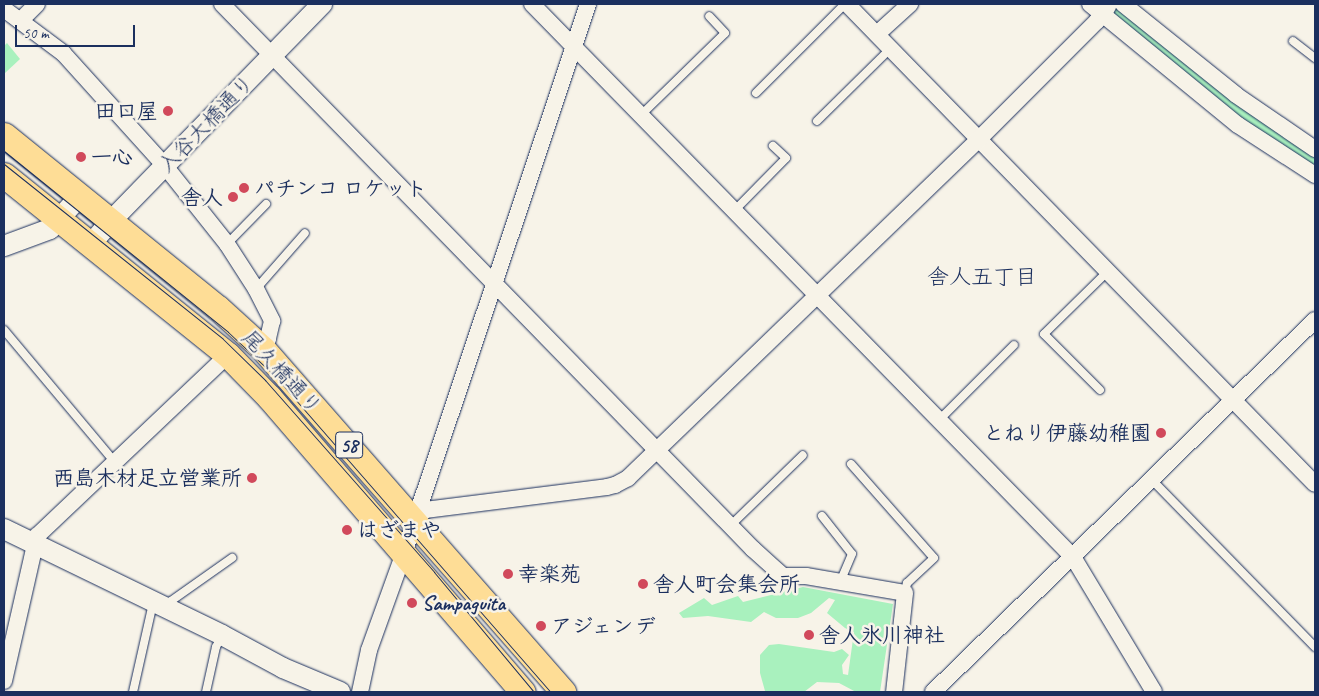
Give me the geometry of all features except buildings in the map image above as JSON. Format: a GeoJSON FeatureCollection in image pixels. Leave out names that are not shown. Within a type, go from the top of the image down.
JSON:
{"type":"FeatureCollection","features":[{"type":"Feature","properties":{"kind":"main road","name":"尾久橋通り"},"geometry":{"type":"LineString","coordinates":[[4,135],[218,308],[263,349],[563,692]]}},
{"type":"Feature","properties":{"kind":"main road","name":"尾久橋通り"},"geometry":{"type":"LineString","coordinates":[[4,174],[228,355],[269,397],[523,692]]}},
{"type":"Feature","properties":{"kind":"street"},"geometry":{"type":"LineString","coordinates":[[20,21],[37,4]]}},
{"type":"Feature","properties":{"kind":"street"},"geometry":{"type":"LineString","coordinates":[[222,4],[656,450],[783,576],[806,576],[905,593],[894,692]]}},
{"type":"Feature","properties":{"kind":"street","name":"入谷大橋通り"},"geometry":{"type":"LineString","coordinates":[[91,244],[111,221],[322,4]]}},
{"type":"Feature","properties":{"kind":"street"},"geometry":{"type":"LineString","coordinates":[[532,4],[1073,557],[1154,692]]}},
{"type":"Feature","properties":{"kind":"street"},"geometry":{"type":"LineString","coordinates":[[360,692],[369,650],[404,552],[588,4]]}},
{"type":"Feature","properties":{"kind":"street"},"geometry":{"type":"LineString","coordinates":[[846,4],[1315,484]]}},
{"type":"Feature","properties":{"kind":"street"},"geometry":{"type":"LineString","coordinates":[[877,34],[910,4]]}},
{"type":"Feature","properties":{"kind":"street"},"geometry":{"type":"LineString","coordinates":[[1123,4],[1236,95],[1315,149]]}},
{"type":"Feature","properties":{"kind":"street"},"geometry":{"type":"LineString","coordinates":[[414,520],[425,510],[615,485],[628,478],[1097,21],[1100,7],[1238,125],[1315,173]]}},
{"type":"Feature","properties":{"kind":"street"},"geometry":{"type":"LineString","coordinates":[[4,9],[63,53],[165,166],[227,244],[256,289],[272,321],[268,339],[263,349]]}},
{"type":"Feature","properties":{"kind":"street"},"geometry":{"type":"LineString","coordinates":[[4,246],[50,229],[80,196]]}},
{"type":"Feature","properties":{"kind":"street"},"geometry":{"type":"LineString","coordinates":[[933,692],[1152,481],[1315,320]]}},
{"type":"Feature","properties":{"kind":"street"},"geometry":{"type":"LineString","coordinates":[[4,681],[37,536],[228,355]]}},
{"type":"Feature","properties":{"kind":"street"},"geometry":{"type":"LineString","coordinates":[[4,529],[222,635],[283,668],[340,692]]}},
{"type":"Feature","properties":{"kind":"lane"},"geometry":{"type":"LineString","coordinates":[[756,93],[846,4]]}},
{"type":"Feature","properties":{"kind":"lane"},"geometry":{"type":"LineString","coordinates":[[640,115],[725,33],[709,16]]}},
{"type":"Feature","properties":{"kind":"lane"},"geometry":{"type":"LineString","coordinates":[[1293,41],[1315,58]]}},
{"type":"Feature","properties":{"kind":"lane"},"geometry":{"type":"LineString","coordinates":[[817,121],[891,48]]}},
{"type":"Feature","properties":{"kind":"lane"},"geometry":{"type":"LineString","coordinates":[[734,211],[786,158],[773,146]]}},
{"type":"Feature","properties":{"kind":"lane"},"geometry":{"type":"LineString","coordinates":[[227,244],[266,204]]}},
{"type":"Feature","properties":{"kind":"lane"},"geometry":{"type":"LineString","coordinates":[[256,289],[305,234]]}},
{"type":"Feature","properties":{"kind":"lane"},"geometry":{"type":"LineString","coordinates":[[1100,390],[1044,334],[1107,272]]}},
{"type":"Feature","properties":{"kind":"lane"},"geometry":{"type":"LineString","coordinates":[[4,330],[114,461]]}},
{"type":"Feature","properties":{"kind":"lane"},"geometry":{"type":"LineString","coordinates":[[939,420],[1014,345]]}},
{"type":"Feature","properties":{"kind":"lane"},"geometry":{"type":"LineString","coordinates":[[731,525],[803,455]]}},
{"type":"Feature","properties":{"kind":"lane"},"geometry":{"type":"LineString","coordinates":[[851,464],[934,558],[907,583],[905,593]]}},
{"type":"Feature","properties":{"kind":"lane"},"geometry":{"type":"LineString","coordinates":[[1152,481],[1315,646]]}},
{"type":"Feature","properties":{"kind":"lane"},"geometry":{"type":"LineString","coordinates":[[822,516],[852,554],[840,582]]}},
{"type":"Feature","properties":{"kind":"lane"},"geometry":{"type":"LineString","coordinates":[[132,692],[159,606],[171,601],[232,558]]}},
{"type":"Feature","properties":{"kind":"lane"},"geometry":{"type":"LineString","coordinates":[[206,692],[216,647],[222,635]]}},
{"type":"Feature","properties":{"kind":"green space"},"geometry":{"type":"Polygon","coordinates":[[[1098,4],[1117,4],[1315,154],[1315,168],[1230,112],[1098,4]]]}},
{"type":"Feature","properties":{"kind":"green space"},"geometry":{"type":"Polygon","coordinates":[[[7,43],[20,59],[4,74],[4,46],[7,43]]]}},
{"type":"Feature","properties":{"kind":"green space"},"geometry":{"type":"Polygon","coordinates":[[[803,587],[893,604],[880,692],[856,692],[839,683],[817,682],[804,692],[765,691],[760,673],[760,655],[769,645],[779,644],[834,652],[842,649],[849,655],[842,665],[843,674],[848,675],[854,632],[845,628],[827,613],[835,600],[829,598],[811,613],[798,618],[776,618],[764,612],[751,622],[708,616],[683,618],[679,613],[704,598],[712,605],[738,596],[743,602],[803,587]]]}},
{"type":"Feature","properties":{"kind":"tram line"},"geometry":{"type":"LineString","coordinates":[[4,151],[228,332],[274,375],[551,692]]}},
{"type":"Feature","properties":{"kind":"tram line"},"geometry":{"type":"LineString","coordinates":[[4,164],[223,339],[265,380],[434,572],[534,692]]}},
{"type":"Feature","properties":{"kind":"place","name":"田口屋"},"geometry":{"type":"Point","coordinates":[168,111]}},
{"type":"Feature","properties":{"kind":"place","name":"一心"},"geometry":{"type":"Point","coordinates":[81,157]}},
{"type":"Feature","properties":{"kind":"place","name":"パチンコ ロケット"},"geometry":{"type":"Point","coordinates":[244,188]}},
{"type":"Feature","properties":{"kind":"place","name":"舎人"},"geometry":{"type":"Point","coordinates":[233,197]}},
{"type":"Feature","properties":{"kind":"place","name":"とねり伊藤幼稚園"},"geometry":{"type":"Point","coordinates":[1161,433]}},
{"type":"Feature","properties":{"kind":"place","name":"西島木材足立営業所"},"geometry":{"type":"Point","coordinates":[252,478]}},
{"type":"Feature","properties":{"kind":"place","name":"はざまや"},"geometry":{"type":"Point","coordinates":[347,530]}},
{"type":"Feature","properties":{"kind":"place","name":"幸楽苑"},"geometry":{"type":"Point","coordinates":[508,574]}},
{"type":"Feature","properties":{"kind":"place","name":"舎人町会集会所"},"geometry":{"type":"Point","coordinates":[643,584]}},
{"type":"Feature","properties":{"kind":"place","name":"Sampaguita"},"geometry":{"type":"Point","coordinates":[412,603]}},
{"type":"Feature","properties":{"kind":"place","name":"アジェンデ"},"geometry":{"type":"Point","coordinates":[541,626]}},
{"type":"Feature","properties":{"kind":"place","name":"舎人氷川神社"},"geometry":{"type":"Point","coordinates":[809,635]}},
{"type":"Feature","properties":{"kind":"district","name":"舎人五丁目"},"geometry":{"type":"Point","coordinates":[982,278]}}]}
